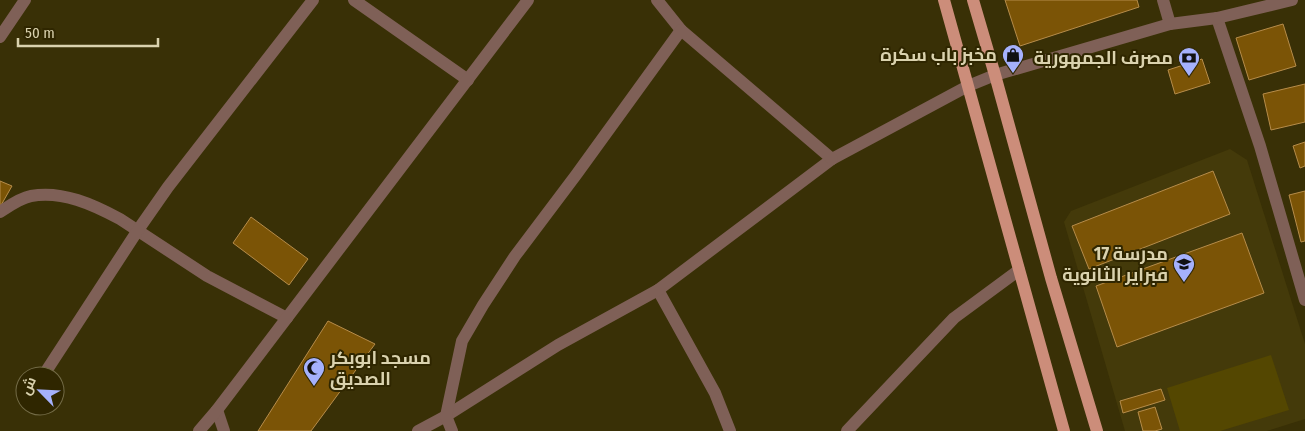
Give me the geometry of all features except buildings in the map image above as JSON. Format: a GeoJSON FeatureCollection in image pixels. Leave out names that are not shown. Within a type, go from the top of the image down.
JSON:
{"type":"FeatureCollection","features":[{"type":"Feature","properties":{"kind":"main road"},"geometry":{"type":"LineString","coordinates":[[944,0],[1064,431]]}},
{"type":"Feature","properties":{"kind":"main road"},"geometry":{"type":"LineString","coordinates":[[973,0],[1051,278],[1097,431]]}},
{"type":"Feature","properties":{"kind":"street"},"geometry":{"type":"LineString","coordinates":[[0,37],[25,0]]}},
{"type":"Feature","properties":{"kind":"street"},"geometry":{"type":"LineString","coordinates":[[50,366],[168,187],[313,0]]}},
{"type":"Feature","properties":{"kind":"street"},"geometry":{"type":"LineString","coordinates":[[354,0],[468,80]]}},
{"type":"Feature","properties":{"kind":"street"},"geometry":{"type":"LineString","coordinates":[[199,431],[217,410],[528,0]]}},
{"type":"Feature","properties":{"kind":"street"},"geometry":{"type":"LineString","coordinates":[[657,0],[681,30],[832,159]]}},
{"type":"Feature","properties":{"kind":"street"},"geometry":{"type":"LineString","coordinates":[[1163,0],[1170,24]]}},
{"type":"Feature","properties":{"kind":"street"},"geometry":{"type":"LineString","coordinates":[[418,431],[446,416],[558,345],[658,290],[832,159],[968,86],[995,75],[1170,24],[1217,18],[1292,0]]}},
{"type":"Feature","properties":{"kind":"street"},"geometry":{"type":"LineString","coordinates":[[1217,18],[1260,146],[1305,300]]}},
{"type":"Feature","properties":{"kind":"street"},"geometry":{"type":"LineString","coordinates":[[452,431],[446,416],[462,341],[515,256],[681,30]]}},
{"type":"Feature","properties":{"kind":"street"},"geometry":{"type":"LineString","coordinates":[[0,212],[30,196],[54,194],[80,201],[106,212],[138,230],[208,276],[287,318]]}},
{"type":"Feature","properties":{"kind":"street"},"geometry":{"type":"LineString","coordinates":[[847,431],[954,318],[1018,270]]}},
{"type":"Feature","properties":{"kind":"street"},"geometry":{"type":"LineString","coordinates":[[658,290],[715,393],[728,430]]}},
{"type":"Feature","properties":{"kind":"street"},"geometry":{"type":"LineString","coordinates":[[217,410],[224,431]]}},
{"type":"Feature","properties":{"kind":"shaded area","name":"مدرسة 17 فبراير الثانوية"},"geometry":{"type":"Polygon","coordinates":[[[1230,149],[1247,160],[1305,344],[1305,419],[1267,431],[1125,431],[1064,222],[1071,211],[1230,149]]]}},
{"type":"Feature","properties":{"kind":"shaded area"},"geometry":{"type":"Polygon","coordinates":[[[1271,355],[1289,410],[1220,431],[1180,431],[1167,388],[1271,355]]]}},
{"type":"Feature","properties":{"kind":"place","name":"مخبز باب سكرة"},"geometry":{"type":"Point","coordinates":[1013,74]}},
{"type":"Feature","properties":{"kind":"place","name":"مصرف الجمهورية"},"geometry":{"type":"Point","coordinates":[1189,77]}},
{"type":"Feature","properties":{"kind":"place","name":"مدرسة 17 فبراير الثانوية"},"geometry":{"type":"Point","coordinates":[1184,283]}},
{"type":"Feature","properties":{"kind":"place","name":"مسجد ابوبكر الصديق"},"geometry":{"type":"Point","coordinates":[314,387]}}]}
